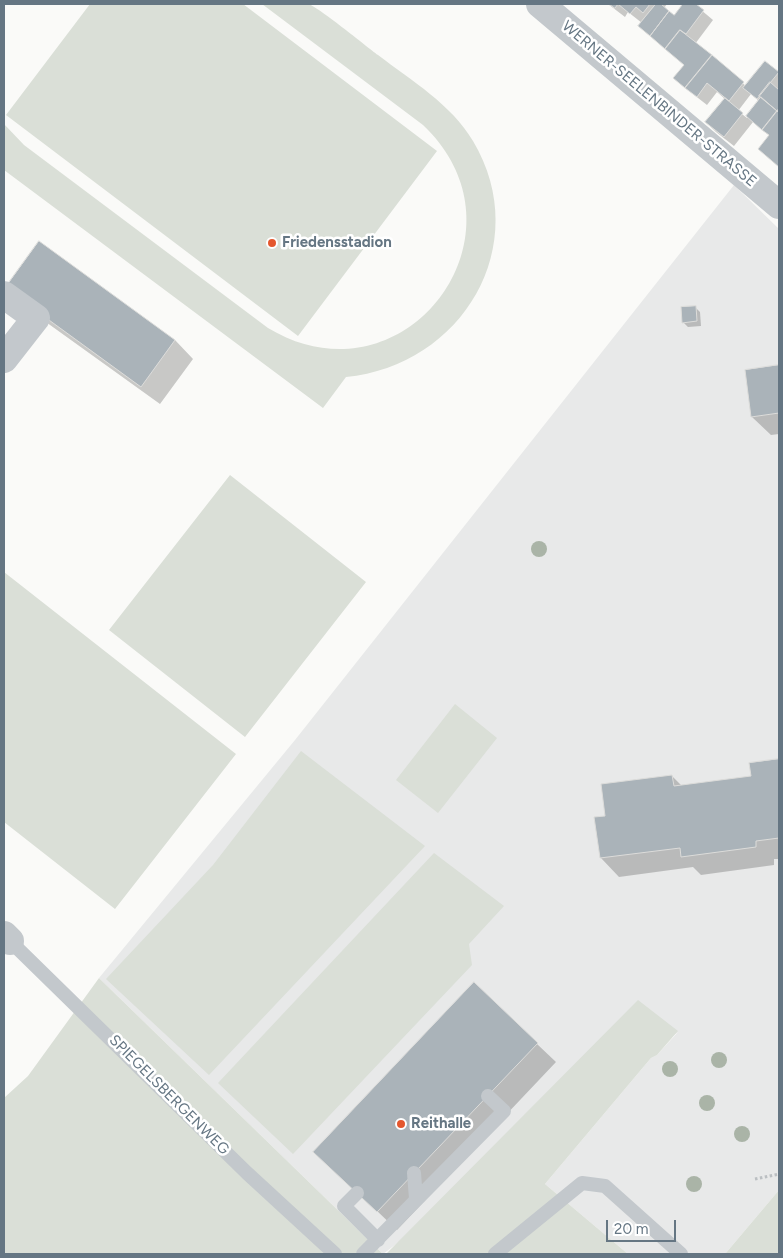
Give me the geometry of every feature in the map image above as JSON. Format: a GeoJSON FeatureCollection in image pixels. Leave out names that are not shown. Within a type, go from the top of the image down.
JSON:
{"type":"FeatureCollection","features":[{"type":"Feature","properties":{"kind":"street","name":"WERNER-SEELENBINDER-STRASSE"},"geometry":{"type":"LineString","coordinates":[[540,4],[779,205]]}},
{"type":"Feature","properties":{"kind":"street"},"geometry":{"type":"LineString","coordinates":[[4,295],[36,318],[4,359]]}},
{"type":"Feature","properties":{"kind":"lane","name":"SPIEGELSBERGENWEG"},"geometry":{"type":"LineString","coordinates":[[7,938],[247,1172],[335,1254]]}},
{"type":"Feature","properties":{"kind":"lane"},"geometry":{"type":"LineString","coordinates":[[362,1254],[504,1111],[488,1096]]}},
{"type":"Feature","properties":{"kind":"lane"},"geometry":{"type":"LineString","coordinates":[[414,1174],[416,1199]]}},
{"type":"Feature","properties":{"kind":"lane"},"geometry":{"type":"LineString","coordinates":[[495,1254],[582,1183],[605,1186],[681,1254]]}},
{"type":"Feature","properties":{"kind":"lane"},"geometry":{"type":"LineString","coordinates":[[357,1193],[344,1206],[378,1240]]}},
{"type":"Feature","properties":{"kind":"path"},"geometry":{"type":"LineString","coordinates":[[755,1179],[779,1174]]}},
{"type":"Feature","properties":{"kind":"shaded area"},"geometry":{"type":"Polygon","coordinates":[[[297,3],[313,6],[442,104],[473,141],[490,181],[496,220],[491,258],[476,294],[454,325],[424,350],[387,368],[346,377],[323,408],[4,170],[4,124],[24,145],[268,328],[318,347],[366,346],[407,329],[440,298],[460,259],[466,214],[455,168],[423,125],[262,4],[297,3]]]}},
{"type":"Feature","properties":{"kind":"shaded area","name":"Friedensstadion"},"geometry":{"type":"Polygon","coordinates":[[[90,4],[243,4],[437,151],[298,336],[6,115],[90,4]]]}},
{"type":"Feature","properties":{"kind":"shaded area"},"geometry":{"type":"Polygon","coordinates":[[[734,185],[779,229],[779,1190],[725,1254],[628,1254],[545,1184],[651,1058],[657,1055],[678,1032],[383,1254],[99,978],[295,740],[734,185]]]}},
{"type":"Feature","properties":{"kind":"shaded area"},"geometry":{"type":"Polygon","coordinates":[[[230,475],[366,582],[245,737],[109,630],[230,475]]]}},
{"type":"Feature","properties":{"kind":"shaded area"},"geometry":{"type":"Polygon","coordinates":[[[4,572],[236,754],[115,909],[4,822],[4,572]]]}},
{"type":"Feature","properties":{"kind":"shaded area"},"geometry":{"type":"Polygon","coordinates":[[[455,704],[497,738],[438,813],[396,780],[455,704]]]}},
{"type":"Feature","properties":{"kind":"shaded area"},"geometry":{"type":"Polygon","coordinates":[[[301,751],[425,846],[209,1075],[106,979],[213,865],[301,751]]]}},
{"type":"Feature","properties":{"kind":"shaded area"},"geometry":{"type":"Polygon","coordinates":[[[434,853],[504,906],[469,944],[472,965],[293,1154],[218,1083],[434,853]]]}},
{"type":"Feature","properties":{"kind":"shaded area"},"geometry":{"type":"Polygon","coordinates":[[[99,978],[383,1254],[4,1254],[4,1098],[28,1076],[99,978]]]}},
{"type":"Feature","properties":{"kind":"shaded area"},"geometry":{"type":"Polygon","coordinates":[[[638,1000],[678,1031],[657,1055],[651,1058],[545,1184],[628,1254],[386,1254],[638,1000]]]}},
{"type":"Feature","properties":{"kind":"shaded area"},"geometry":{"type":"Polygon","coordinates":[[[779,1190],[779,1254],[725,1254],[779,1190]]]}},
{"type":"Feature","properties":{"kind":"building"},"geometry":{"type":"Polygon","coordinates":[[[609,4],[618,4],[615,8],[609,4]]]}},
{"type":"Feature","properties":{"kind":"building"},"geometry":{"type":"Polygon","coordinates":[[[618,4],[650,4],[643,13],[636,7],[630,14],[618,4]]]}},
{"type":"Feature","properties":{"kind":"building"},"geometry":{"type":"Polygon","coordinates":[[[656,4],[661,4],[669,11],[650,36],[638,26],[656,4]]]}},
{"type":"Feature","properties":{"kind":"building"},"geometry":{"type":"Polygon","coordinates":[[[683,4],[696,4],[704,10],[686,34],[680,30],[665,49],[650,36],[669,11],[674,15],[683,4]]]}},
{"type":"Feature","properties":{"kind":"building"},"geometry":{"type":"Polygon","coordinates":[[[680,30],[712,55],[685,88],[673,78],[684,65],[665,49],[680,30]]]}},
{"type":"Feature","properties":{"kind":"building"},"geometry":{"type":"Polygon","coordinates":[[[712,55],[744,82],[729,101],[707,83],[697,97],[685,88],[712,55]]]}},
{"type":"Feature","properties":{"kind":"building"},"geometry":{"type":"Polygon","coordinates":[[[765,61],[779,72],[757,99],[743,88],[765,61]]]}},
{"type":"Feature","properties":{"kind":"building"},"geometry":{"type":"Polygon","coordinates":[[[770,82],[779,90],[779,108],[777,111],[759,96],[770,82]]]}},
{"type":"Feature","properties":{"kind":"building"},"geometry":{"type":"Polygon","coordinates":[[[761,97],[777,111],[762,130],[746,116],[761,97]]]}},
{"type":"Feature","properties":{"kind":"building"},"geometry":{"type":"Polygon","coordinates":[[[725,98],[743,113],[724,137],[705,122],[725,98]]]}},
{"type":"Feature","properties":{"kind":"building"},"geometry":{"type":"Polygon","coordinates":[[[777,111],[779,113],[779,167],[758,149],[769,135],[762,130],[777,111]]]}},
{"type":"Feature","properties":{"kind":"building"},"geometry":{"type":"Polygon","coordinates":[[[39,241],[175,340],[141,387],[5,288],[39,241]]]}},
{"type":"Feature","properties":{"kind":"building"},"geometry":{"type":"Polygon","coordinates":[[[696,306],[697,321],[682,323],[681,307],[696,306]]]}},
{"type":"Feature","properties":{"kind":"building"},"geometry":{"type":"Polygon","coordinates":[[[779,365],[779,413],[751,417],[745,370],[779,365]]]}},
{"type":"Feature","properties":{"kind":"building"},"geometry":{"type":"Polygon","coordinates":[[[779,759],[779,838],[756,841],[756,847],[681,857],[680,848],[600,858],[594,817],[605,816],[601,784],[672,775],[674,786],[751,776],[749,763],[779,759]]]}},
{"type":"Feature","properties":{"kind":"building","name":"Reithalle"},"geometry":{"type":"Polygon","coordinates":[[[474,982],[538,1043],[377,1212],[313,1152],[474,982]]]}},
{"type":"Feature","properties":{"kind":"place","name":"Friedensstadion"},"geometry":{"type":"Point","coordinates":[272,243]}},
{"type":"Feature","properties":{"kind":"place","name":"Reithalle"},"geometry":{"type":"Point","coordinates":[401,1124]}}]}
